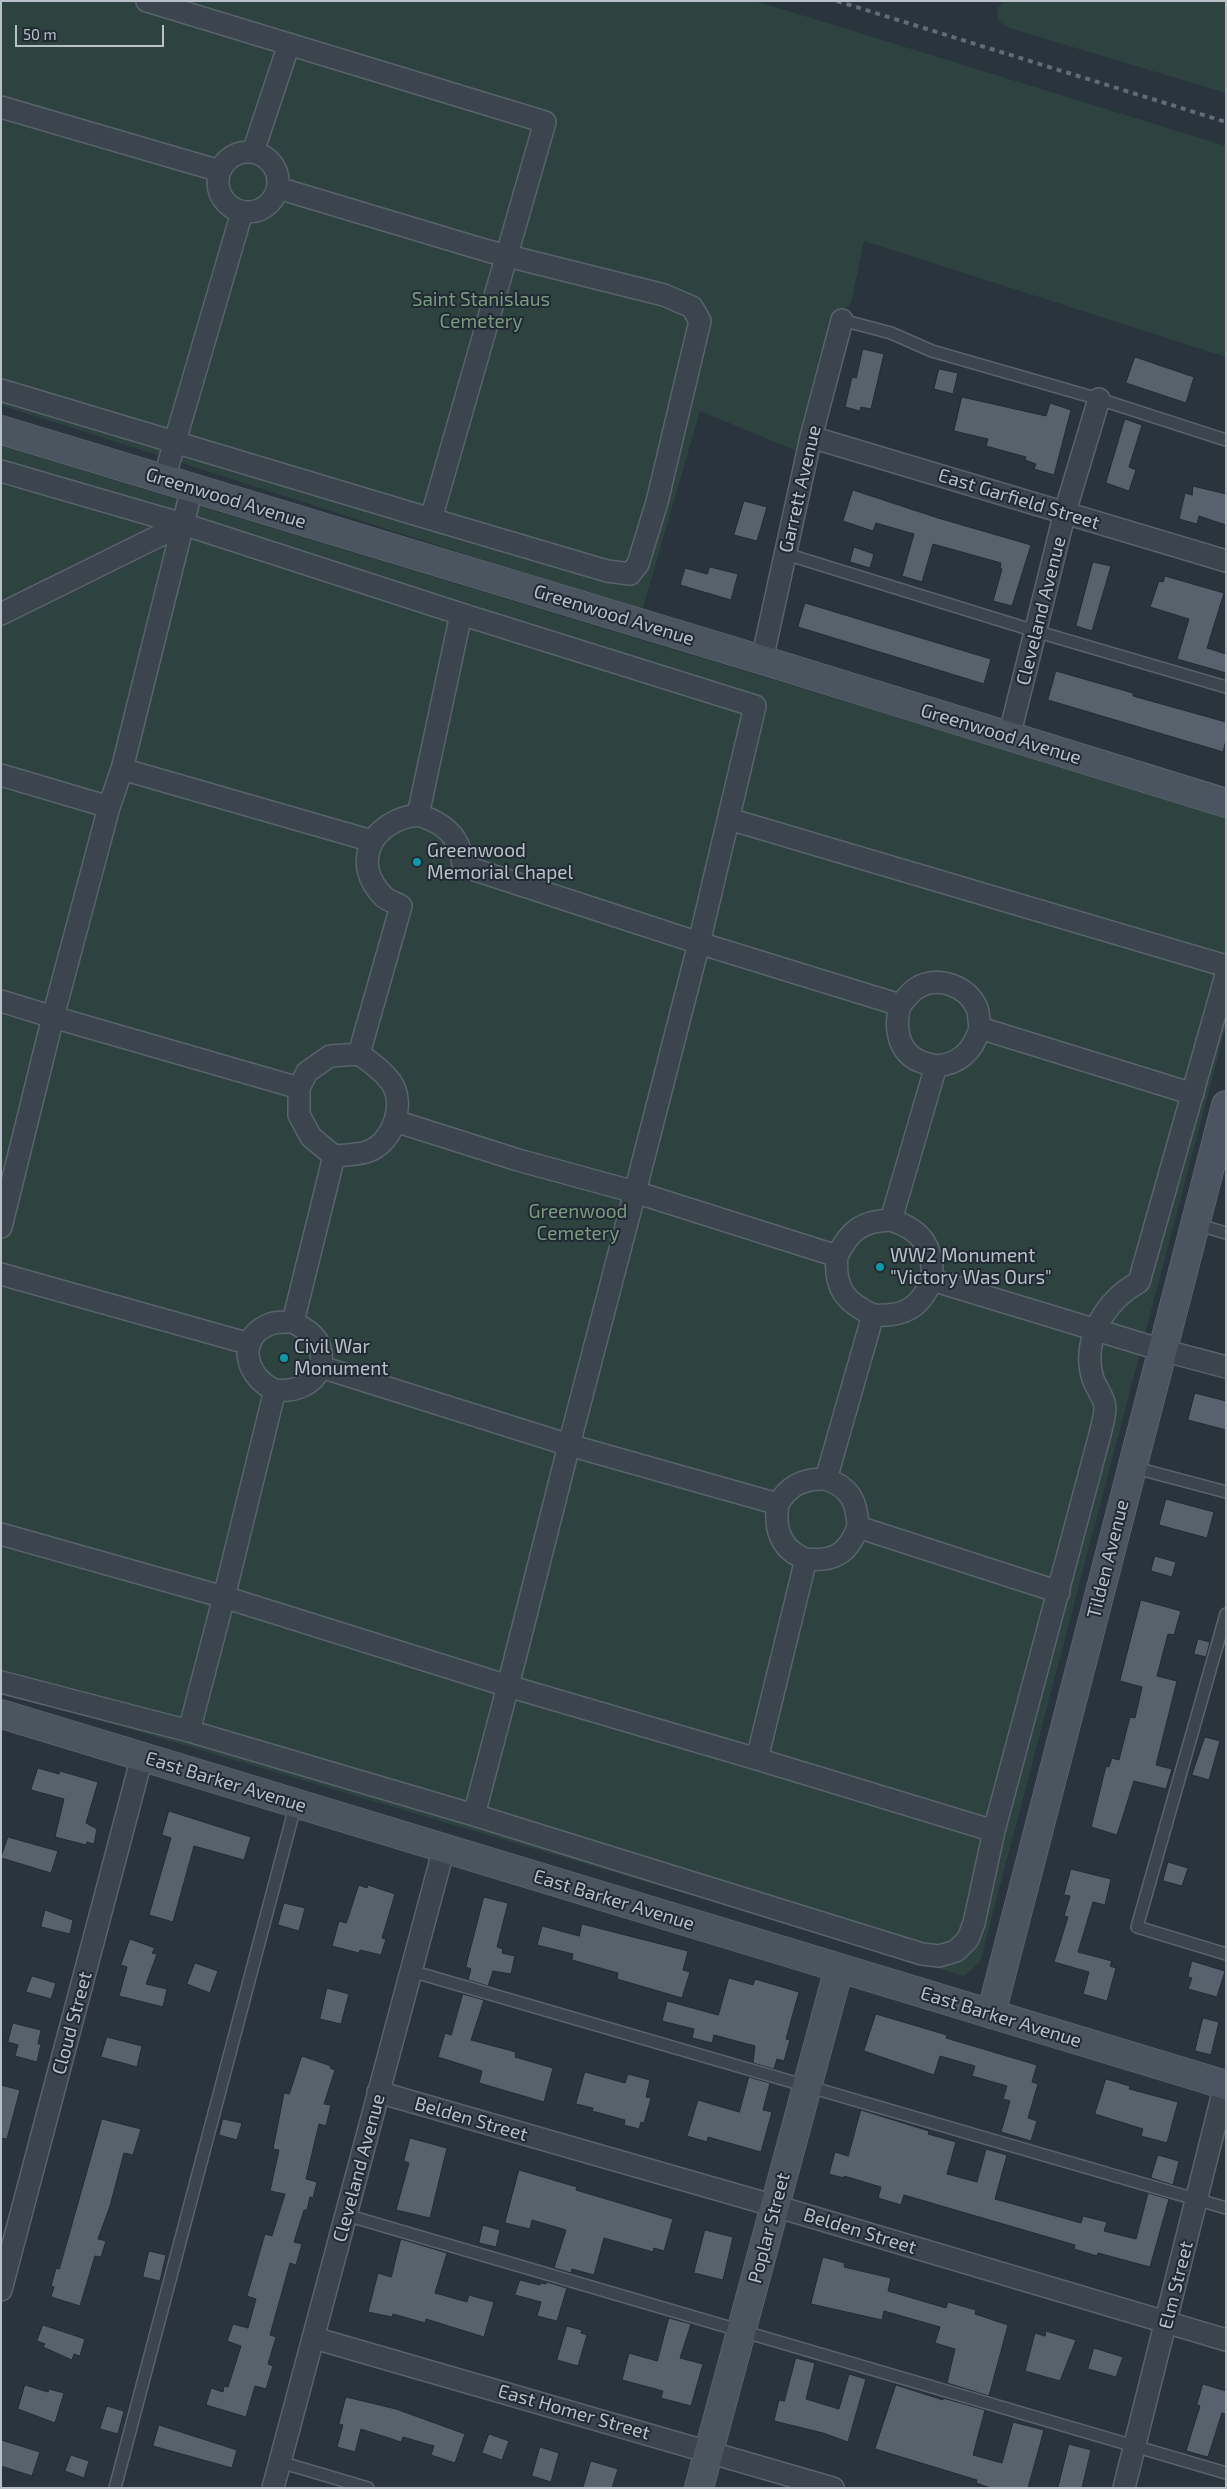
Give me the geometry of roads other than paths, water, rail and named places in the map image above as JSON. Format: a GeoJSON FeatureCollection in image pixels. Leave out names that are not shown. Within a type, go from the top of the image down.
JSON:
{"type":"FeatureCollection","features":[{"type":"Feature","properties":{"kind":"street"},"geometry":{"type":"LineString","coordinates":[[147,1],[545,122],[431,519]]}},
{"type":"Feature","properties":{"kind":"street"},"geometry":{"type":"LineString","coordinates":[[253,152],[289,44]]}},
{"type":"Feature","properties":{"kind":"street"},"geometry":{"type":"LineString","coordinates":[[1,107],[220,171]]}},
{"type":"Feature","properties":{"kind":"street"},"geometry":{"type":"LineString","coordinates":[[253,152],[265,156],[272,162],[279,179],[278,188],[269,205],[252,213],[232,208],[219,192],[218,182],[220,171],[231,157],[239,153],[253,152]]}},
{"type":"Feature","properties":{"kind":"street"},"geometry":{"type":"LineString","coordinates":[[1,390],[174,444],[607,571],[630,574],[638,564],[657,502],[700,321],[692,307],[664,295],[507,255],[278,188]]}},
{"type":"Feature","properties":{"kind":"street"},"geometry":{"type":"LineString","coordinates":[[164,479],[242,212]]}},
{"type":"Feature","properties":{"kind":"street","name":"Garrett Avenue"},"geometry":{"type":"LineString","coordinates":[[762,660],[811,437],[842,320]]}},
{"type":"Feature","properties":{"kind":"street","name":"Cleveland Avenue"},"geometry":{"type":"LineString","coordinates":[[1009,737],[1065,512],[1099,398]]}},
{"type":"Feature","properties":{"kind":"street","name":"Greenwood Avenue"},"geometry":{"type":"LineString","coordinates":[[1,430],[762,660],[1226,803]]}},
{"type":"Feature","properties":{"kind":"street","name":"East Garfield Street"},"geometry":{"type":"LineString","coordinates":[[811,437],[1226,561]]}},
{"type":"Feature","properties":{"kind":"street"},"geometry":{"type":"LineString","coordinates":[[1,472],[183,524],[755,706],[730,819],[699,943],[474,1815]]}},
{"type":"Feature","properties":{"kind":"street"},"geometry":{"type":"LineString","coordinates":[[1,1227],[108,807],[122,769],[192,488]]}},
{"type":"Feature","properties":{"kind":"street"},"geometry":{"type":"LineString","coordinates":[[1,614],[183,524]]}},
{"type":"Feature","properties":{"kind":"street"},"geometry":{"type":"LineString","coordinates":[[418,815],[461,614]]}},
{"type":"Feature","properties":{"kind":"street"},"geometry":{"type":"LineString","coordinates":[[122,769],[372,841]]}},
{"type":"Feature","properties":{"kind":"street"},"geometry":{"type":"LineString","coordinates":[[1,775],[108,807]]}},
{"type":"Feature","properties":{"kind":"street"},"geometry":{"type":"LineString","coordinates":[[359,1054],[401,906],[385,898],[371,880],[368,863],[372,841],[380,830],[389,823],[402,817],[418,815],[434,820],[448,829],[459,844],[463,866],[699,943],[900,1005]]}},
{"type":"Feature","properties":{"kind":"street"},"geometry":{"type":"LineString","coordinates":[[730,819],[1226,966]]}},
{"type":"Feature","properties":{"kind":"street"},"geometry":{"type":"LineString","coordinates":[[1,1682],[189,1731],[474,1815],[912,1951],[939,1956],[956,1950],[968,1938],[974,1923],[994,1831],[1100,1438],[1106,1406],[1093,1379],[1091,1349],[1096,1330],[1106,1310],[1114,1300],[1139,1282],[1226,975]]}},
{"type":"Feature","properties":{"kind":"street"},"geometry":{"type":"LineString","coordinates":[[933,982],[951,984],[965,992],[977,1008],[980,1028],[975,1044],[962,1058],[948,1065],[936,1066],[916,1060],[901,1044],[896,1021],[900,1005],[916,988],[933,982]]}},
{"type":"Feature","properties":{"kind":"street"},"geometry":{"type":"LineString","coordinates":[[1,1001],[299,1088]]}},
{"type":"Feature","properties":{"kind":"street"},"geometry":{"type":"LineString","coordinates":[[980,1028],[1193,1094]]}},
{"type":"Feature","properties":{"kind":"street"},"geometry":{"type":"LineString","coordinates":[[359,1054],[374,1064],[392,1084],[397,1105],[395,1121],[386,1137],[369,1151],[334,1156],[311,1136],[299,1115],[299,1088],[307,1072],[330,1056],[359,1054]]}},
{"type":"Feature","properties":{"kind":"street"},"geometry":{"type":"LineString","coordinates":[[891,1220],[936,1066]]}},
{"type":"Feature","properties":{"kind":"street","name":"Tilden Avenue"},"geometry":{"type":"LineString","coordinates":[[991,2014],[1226,1104]]}},
{"type":"Feature","properties":{"kind":"street"},"geometry":{"type":"LineString","coordinates":[[395,1121],[518,1160],[635,1192],[838,1256]]}},
{"type":"Feature","properties":{"kind":"street"},"geometry":{"type":"LineString","coordinates":[[293,1322],[334,1156]]}},
{"type":"Feature","properties":{"kind":"street"},"geometry":{"type":"LineString","coordinates":[[874,1220],[891,1220],[908,1225],[925,1241],[933,1262],[932,1280],[926,1295],[909,1310],[890,1316],[873,1315],[854,1306],[840,1287],[836,1272],[838,1256],[846,1239],[859,1227],[874,1220]]}},
{"type":"Feature","properties":{"kind":"street"},"geometry":{"type":"LineString","coordinates":[[1,1274],[250,1344]]}},
{"type":"Feature","properties":{"kind":"street"},"geometry":{"type":"LineString","coordinates":[[932,1280],[1162,1350],[1226,1367]]}},
{"type":"Feature","properties":{"kind":"street"},"geometry":{"type":"LineString","coordinates":[[826,1479],[873,1315]]}},
{"type":"Feature","properties":{"kind":"street"},"geometry":{"type":"LineString","coordinates":[[293,1322],[308,1330],[318,1341],[323,1354],[321,1367],[315,1377],[301,1388],[275,1390],[265,1386],[251,1371],[247,1353],[250,1344],[258,1331],[267,1325],[293,1322]]}},
{"type":"Feature","properties":{"kind":"street"},"geometry":{"type":"LineString","coordinates":[[321,1367],[569,1445],[778,1504]]}},
{"type":"Feature","properties":{"kind":"street"},"geometry":{"type":"LineString","coordinates":[[189,1731],[275,1390]]}},
{"type":"Feature","properties":{"kind":"street"},"geometry":{"type":"LineString","coordinates":[[812,1478],[826,1479],[842,1487],[851,1497],[857,1510],[858,1527],[847,1549],[834,1558],[822,1561],[806,1559],[795,1555],[782,1541],[775,1521],[778,1504],[785,1493],[798,1482],[812,1478]]}},
{"type":"Feature","properties":{"kind":"street"},"geometry":{"type":"LineString","coordinates":[[858,1527],[1059,1592]]}},
{"type":"Feature","properties":{"kind":"street"},"geometry":{"type":"LineString","coordinates":[[1,1534],[224,1597],[508,1686],[994,1831]]}},
{"type":"Feature","properties":{"kind":"street"},"geometry":{"type":"LineString","coordinates":[[757,1760],[806,1559]]}},
{"type":"Feature","properties":{"kind":"street","name":"East Barker Avenue"},"geometry":{"type":"LineString","coordinates":[[1,1714],[1225,2084]]}},
{"type":"Feature","properties":{"kind":"street","name":"Cloud Street"},"geometry":{"type":"LineString","coordinates":[[1,2290],[142,1757]]}},
{"type":"Feature","properties":{"kind":"street","name":"Cleveland Avenue"},"geometry":{"type":"LineString","coordinates":[[273,2488],[444,1848]]}},
{"type":"Feature","properties":{"kind":"street","name":"Poplar Street"},"geometry":{"type":"LineString","coordinates":[[699,2488],[839,1968]]}},
{"type":"Feature","properties":{"kind":"street","name":"Elm Street"},"geometry":{"type":"LineString","coordinates":[[1124,2488],[1225,2084]]}},
{"type":"Feature","properties":{"kind":"street","name":"Belden Street"},"geometry":{"type":"LineString","coordinates":[[378,2092],[775,2206],[1226,2340]]}},
{"type":"Feature","properties":{"kind":"street","name":"East Homer Street"},"geometry":{"type":"LineString","coordinates":[[314,2338],[834,2488]]}},
{"type":"Feature","properties":{"kind":"lane"},"geometry":{"type":"LineString","coordinates":[[842,320],[891,333],[932,351],[1099,398],[1226,440]]}},
{"type":"Feature","properties":{"kind":"lane"},"geometry":{"type":"LineString","coordinates":[[786,554],[1035,631],[1226,687]]}},
{"type":"Feature","properties":{"kind":"lane"},"geometry":{"type":"LineString","coordinates":[[1195,1224],[1226,1233]]}},
{"type":"Feature","properties":{"kind":"lane"},"geometry":{"type":"LineString","coordinates":[[1132,1467],[1226,1492]]}},
{"type":"Feature","properties":{"kind":"lane"},"geometry":{"type":"LineString","coordinates":[[1226,1614],[1137,1927],[1226,1954]]}},
{"type":"Feature","properties":{"kind":"lane"},"geometry":{"type":"LineString","coordinates":[[114,2488],[296,1803]]}},
{"type":"Feature","properties":{"kind":"lane"},"geometry":{"type":"LineString","coordinates":[[411,1971],[1226,2208]]}},
{"type":"Feature","properties":{"kind":"lane"},"geometry":{"type":"LineString","coordinates":[[346,2215],[741,2332],[1226,2472]]}},
{"type":"Feature","properties":{"kind":"lane"},"geometry":{"type":"LineString","coordinates":[[280,2462],[368,2488]]}},
{"type":"Feature","properties":{"kind":"railway"},"geometry":{"type":"LineString","coordinates":[[837,1],[1226,122]]}},
{"type":"Feature","properties":{"kind":"place","name":"Greenwood Memorial Chapel"},"geometry":{"type":"Point","coordinates":[417,862]}},
{"type":"Feature","properties":{"kind":"place","name":"WW2 Monument \"Victory Was Ours\""},"geometry":{"type":"Point","coordinates":[880,1267]}},
{"type":"Feature","properties":{"kind":"place","name":"Civil War Monument"},"geometry":{"type":"Point","coordinates":[284,1358]}},
{"type":"Feature","properties":{"kind":"park label","name":"Saint Stanislaus Cemetery"},"geometry":{"type":"Point","coordinates":[481,311]}},
{"type":"Feature","properties":{"kind":"park label","name":"Greenwood Cemetery"},"geometry":{"type":"Point","coordinates":[578,1223]}}]}
